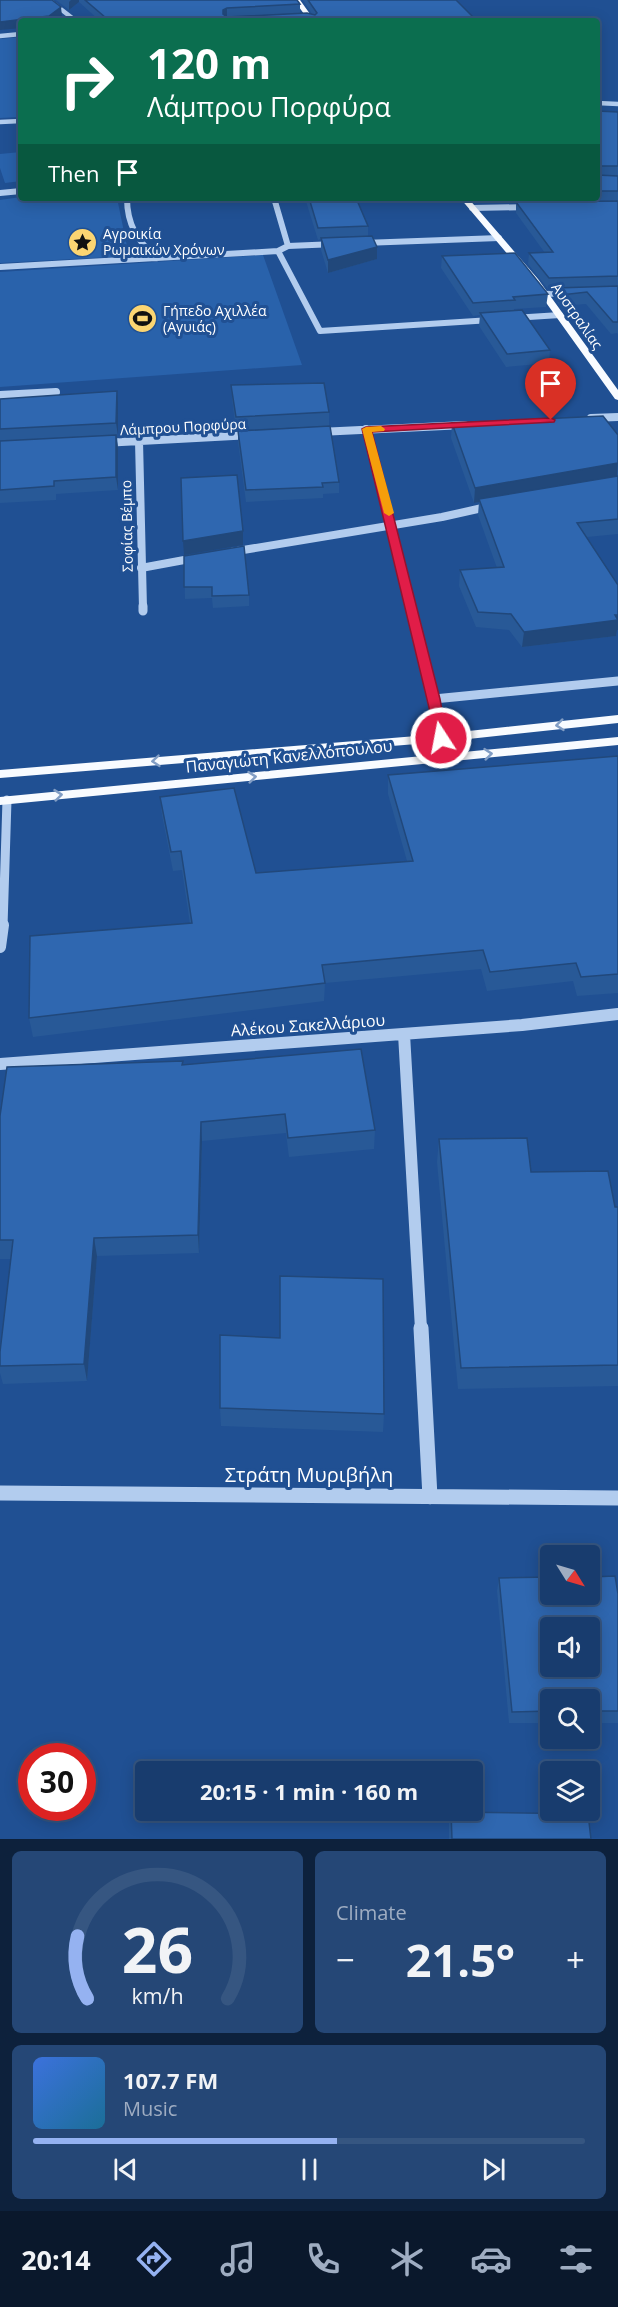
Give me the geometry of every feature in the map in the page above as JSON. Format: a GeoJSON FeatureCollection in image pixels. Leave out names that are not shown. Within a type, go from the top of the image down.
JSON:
{"type":"FeatureCollection","features":[{"type":"Feature","properties":{"kind":"main road"},"geometry":{"type":"LineString","coordinates":[[297,0],[310,18]]}},
{"type":"Feature","properties":{"kind":"main road","name":"Αυστραλίας"},"geometry":{"type":"LineString","coordinates":[[466,201],[545,294],[618,397]]}},
{"type":"Feature","properties":{"kind":"main road","name":"Παναγιώτη Κανελλόπουλου"},"geometry":{"type":"LineString","coordinates":[[0,774],[441,738],[618,719]]}},
{"type":"Feature","properties":{"kind":"main road","name":"Παναγιώτη Κανελλόπουλου"},"geometry":{"type":"LineString","coordinates":[[3,801],[618,741]]}},
{"type":"Feature","properties":{"kind":"street"},"geometry":{"type":"LineString","coordinates":[[49,0],[72,18]]}},
{"type":"Feature","properties":{"kind":"street"},"geometry":{"type":"LineString","coordinates":[[0,36],[18,34]]}},
{"type":"Feature","properties":{"kind":"street"},"geometry":{"type":"LineString","coordinates":[[600,103],[618,104]]}},
{"type":"Feature","properties":{"kind":"street"},"geometry":{"type":"LineString","coordinates":[[0,122],[18,121]]}},
{"type":"Feature","properties":{"kind":"street"},"geometry":{"type":"LineString","coordinates":[[0,193],[18,191]]}},
{"type":"Feature","properties":{"kind":"street"},"geometry":{"type":"LineString","coordinates":[[127,201],[128,219],[132,232],[140,243],[157,258]]}},
{"type":"Feature","properties":{"kind":"street"},"geometry":{"type":"LineString","coordinates":[[275,201],[288,246]]}},
{"type":"Feature","properties":{"kind":"street"},"geometry":{"type":"LineString","coordinates":[[472,208],[540,207]]}},
{"type":"Feature","properties":{"kind":"street"},"geometry":{"type":"LineString","coordinates":[[358,243],[499,238]]}},
{"type":"Feature","properties":{"kind":"street"},"geometry":{"type":"LineString","coordinates":[[0,267],[278,251],[288,246],[347,244]]}},
{"type":"Feature","properties":{"kind":"street"},"geometry":{"type":"LineString","coordinates":[[278,251],[320,331],[560,315]]}},
{"type":"Feature","properties":{"kind":"street"},"geometry":{"type":"LineString","coordinates":[[545,294],[576,293]]}},
{"type":"Feature","properties":{"kind":"street"},"geometry":{"type":"LineString","coordinates":[[0,395],[56,392]]}},
{"type":"Feature","properties":{"kind":"street"},"geometry":{"type":"LineString","coordinates":[[583,419],[618,417]]}},
{"type":"Feature","properties":{"kind":"street"},"geometry":{"type":"LineString","coordinates":[[307,432],[476,424]]}},
{"type":"Feature","properties":{"kind":"street"},"geometry":{"type":"LineString","coordinates":[[366,429],[434,699],[441,738]]}},
{"type":"Feature","properties":{"kind":"street","name":"Λάμπρου Πορφύρα"},"geometry":{"type":"LineString","coordinates":[[93,443],[259,435]]}},
{"type":"Feature","properties":{"kind":"street","name":"Σοφίας Βέμπο"},"geometry":{"type":"LineString","coordinates":[[139,441],[143,611]]}},
{"type":"Feature","properties":{"kind":"street"},"geometry":{"type":"LineString","coordinates":[[221,554],[392,526],[496,505]]}},
{"type":"Feature","properties":{"kind":"street"},"geometry":{"type":"LineString","coordinates":[[141,567],[209,556]]}},
{"type":"Feature","properties":{"kind":"street"},"geometry":{"type":"LineString","coordinates":[[434,699],[618,681]]}},
{"type":"Feature","properties":{"kind":"street"},"geometry":{"type":"LineString","coordinates":[[0,947],[5,910],[3,801]]}},
{"type":"Feature","properties":{"kind":"street","name":"Αλέκου Σακελλάριου"},"geometry":{"type":"LineString","coordinates":[[0,1064],[522,1025],[618,1014]]}},
{"type":"Feature","properties":{"kind":"street"},"geometry":{"type":"LineString","coordinates":[[404,1034],[430,1497]]}},
{"type":"Feature","properties":{"kind":"street","name":"Στράτη Μυριβήλη"},"geometry":{"type":"LineString","coordinates":[[0,1493],[618,1498]]}},
{"type":"Feature","properties":{"kind":"shaded area"},"geometry":{"type":"Polygon","coordinates":[[[18,37],[18,117],[0,118],[0,39],[18,37]]]}},
{"type":"Feature","properties":{"kind":"shaded area"},"geometry":{"type":"Polygon","coordinates":[[[18,152],[18,181],[5,183],[0,168],[0,154],[18,152]]]}},
{"type":"Feature","properties":{"kind":"shaded area"},"geometry":{"type":"Polygon","coordinates":[[[18,197],[18,201],[118,201],[129,256],[0,263],[0,200],[18,197]]]}},
{"type":"Feature","properties":{"kind":"shaded area","name":"Γήπεδο Αχιλλέα (Αγυιάς)"},"geometry":{"type":"Polygon","coordinates":[[[263,255],[302,365],[0,387],[0,272],[263,255]]]}},
{"type":"Feature","properties":{"kind":"building"},"geometry":{"type":"Polygon","coordinates":[[[0,0],[52,0],[61,7],[49,16],[0,22],[0,0]]]}},
{"type":"Feature","properties":{"kind":"building"},"geometry":{"type":"Polygon","coordinates":[[[85,0],[297,0],[300,4],[227,8],[223,10],[223,14],[227,17],[307,13],[315,15],[317,13],[308,0],[456,0],[474,18],[106,18],[85,0]]]}},
{"type":"Feature","properties":{"kind":"building"},"geometry":{"type":"Polygon","coordinates":[[[600,111],[618,112],[618,166],[600,166],[600,111]]]}},
{"type":"Feature","properties":{"kind":"building"},"geometry":{"type":"Polygon","coordinates":[[[600,175],[618,176],[618,191],[600,191],[600,175]]]}},
{"type":"Feature","properties":{"kind":"building"},"geometry":{"type":"Polygon","coordinates":[[[310,201],[357,201],[368,226],[318,228],[310,201]]]}},
{"type":"Feature","properties":{"kind":"building"},"geometry":{"type":"Polygon","coordinates":[[[618,201],[618,276],[549,278],[529,253],[553,252],[516,202],[618,201]]]}},
{"type":"Feature","properties":{"kind":"building"},"geometry":{"type":"Polygon","coordinates":[[[372,236],[377,247],[328,260],[321,238],[372,236]]]}},
{"type":"Feature","properties":{"kind":"building"},"geometry":{"type":"Polygon","coordinates":[[[515,253],[548,294],[513,297],[515,300],[473,303],[442,256],[515,253]]]}},
{"type":"Feature","properties":{"kind":"building"},"geometry":{"type":"Polygon","coordinates":[[[618,286],[618,322],[613,322],[587,292],[561,295],[556,288],[618,286]]]}},
{"type":"Feature","properties":{"kind":"building"},"geometry":{"type":"Polygon","coordinates":[[[522,310],[550,350],[507,354],[480,313],[522,310]]]}},
{"type":"Feature","properties":{"kind":"building"},"geometry":{"type":"Polygon","coordinates":[[[324,383],[329,412],[236,417],[231,385],[324,383]]]}},
{"type":"Feature","properties":{"kind":"building"},"geometry":{"type":"Polygon","coordinates":[[[117,391],[116,423],[0,429],[0,399],[117,391]]]}},
{"type":"Feature","properties":{"kind":"building"},"geometry":{"type":"Polygon","coordinates":[[[603,416],[618,435],[618,463],[475,488],[452,423],[603,416]]]}},
{"type":"Feature","properties":{"kind":"building"},"geometry":{"type":"Polygon","coordinates":[[[330,426],[339,482],[322,483],[323,487],[246,490],[238,431],[330,426]]]}},
{"type":"Feature","properties":{"kind":"building"},"geometry":{"type":"Polygon","coordinates":[[[116,435],[116,477],[54,481],[54,486],[0,490],[0,441],[116,435]]]}},
{"type":"Feature","properties":{"kind":"building"},"geometry":{"type":"Polygon","coordinates":[[[237,475],[243,531],[183,541],[181,478],[237,475]]]}},
{"type":"Feature","properties":{"kind":"building"},"geometry":{"type":"Polygon","coordinates":[[[618,476],[618,519],[577,523],[618,585],[618,615],[615,615],[618,620],[524,632],[511,614],[478,612],[460,570],[504,567],[479,499],[618,476]]]}},
{"type":"Feature","properties":{"kind":"building"},"geometry":{"type":"Polygon","coordinates":[[[244,546],[249,595],[212,596],[212,587],[184,587],[184,556],[244,546]]]}},
{"type":"Feature","properties":{"kind":"building"},"geometry":{"type":"Polygon","coordinates":[[[618,756],[618,974],[581,977],[576,963],[490,972],[483,950],[322,965],[325,983],[29,1018],[30,936],[192,923],[181,851],[171,852],[160,797],[234,788],[256,873],[413,861],[388,775],[618,756]]]}},
{"type":"Feature","properties":{"kind":"building"},"geometry":{"type":"Polygon","coordinates":[[[361,1049],[375,1130],[288,1138],[285,1114],[201,1122],[198,1235],[94,1238],[84,1364],[0,1366],[13,1240],[0,1240],[0,1116],[7,1067],[183,1061],[182,1065],[361,1049]]]}},
{"type":"Feature","properties":{"kind":"building"},"geometry":{"type":"Polygon","coordinates":[[[527,1138],[531,1172],[608,1171],[615,1207],[618,1207],[618,1365],[461,1368],[439,1139],[527,1138]]]}},
{"type":"Feature","properties":{"kind":"building"},"geometry":{"type":"Polygon","coordinates":[[[280,1276],[383,1279],[384,1414],[220,1408],[220,1335],[280,1338],[280,1276]]]}},
{"type":"Feature","properties":{"kind":"building"},"geometry":{"type":"Polygon","coordinates":[[[615,1576],[618,1594],[618,1711],[600,1711],[600,1689],[540,1689],[540,1711],[512,1712],[499,1578],[540,1577],[540,1605],[600,1605],[600,1577],[615,1576]]]}},
{"type":"Feature","properties":{"kind":"building"},"geometry":{"type":"Polygon","coordinates":[[[483,1812],[540,1813],[540,1821],[589,1821],[591,1839],[452,1839],[451,1821],[483,1821],[483,1812]]]}},
{"type":"Feature","properties":{"kind":"slow traffic"},"geometry":{"type":"LineString","coordinates":[[381,429],[366,429],[389,513]]}},
{"type":"Feature","properties":{"kind":"place","name":"Αγροικία Ρωμαικών Χρόνων"},"geometry":{"type":"Point","coordinates":[82,242]}},
{"type":"Feature","properties":{"kind":"place","name":"Γήπεδο Αχιλλέα (Αγυιάς)"},"geometry":{"type":"Point","coordinates":[142,319]}},
{"type":"Feature","properties":{"kind":"route"},"geometry":{"type":"LineString","coordinates":[[441,738],[434,699],[366,429],[551,420]]}}]}
